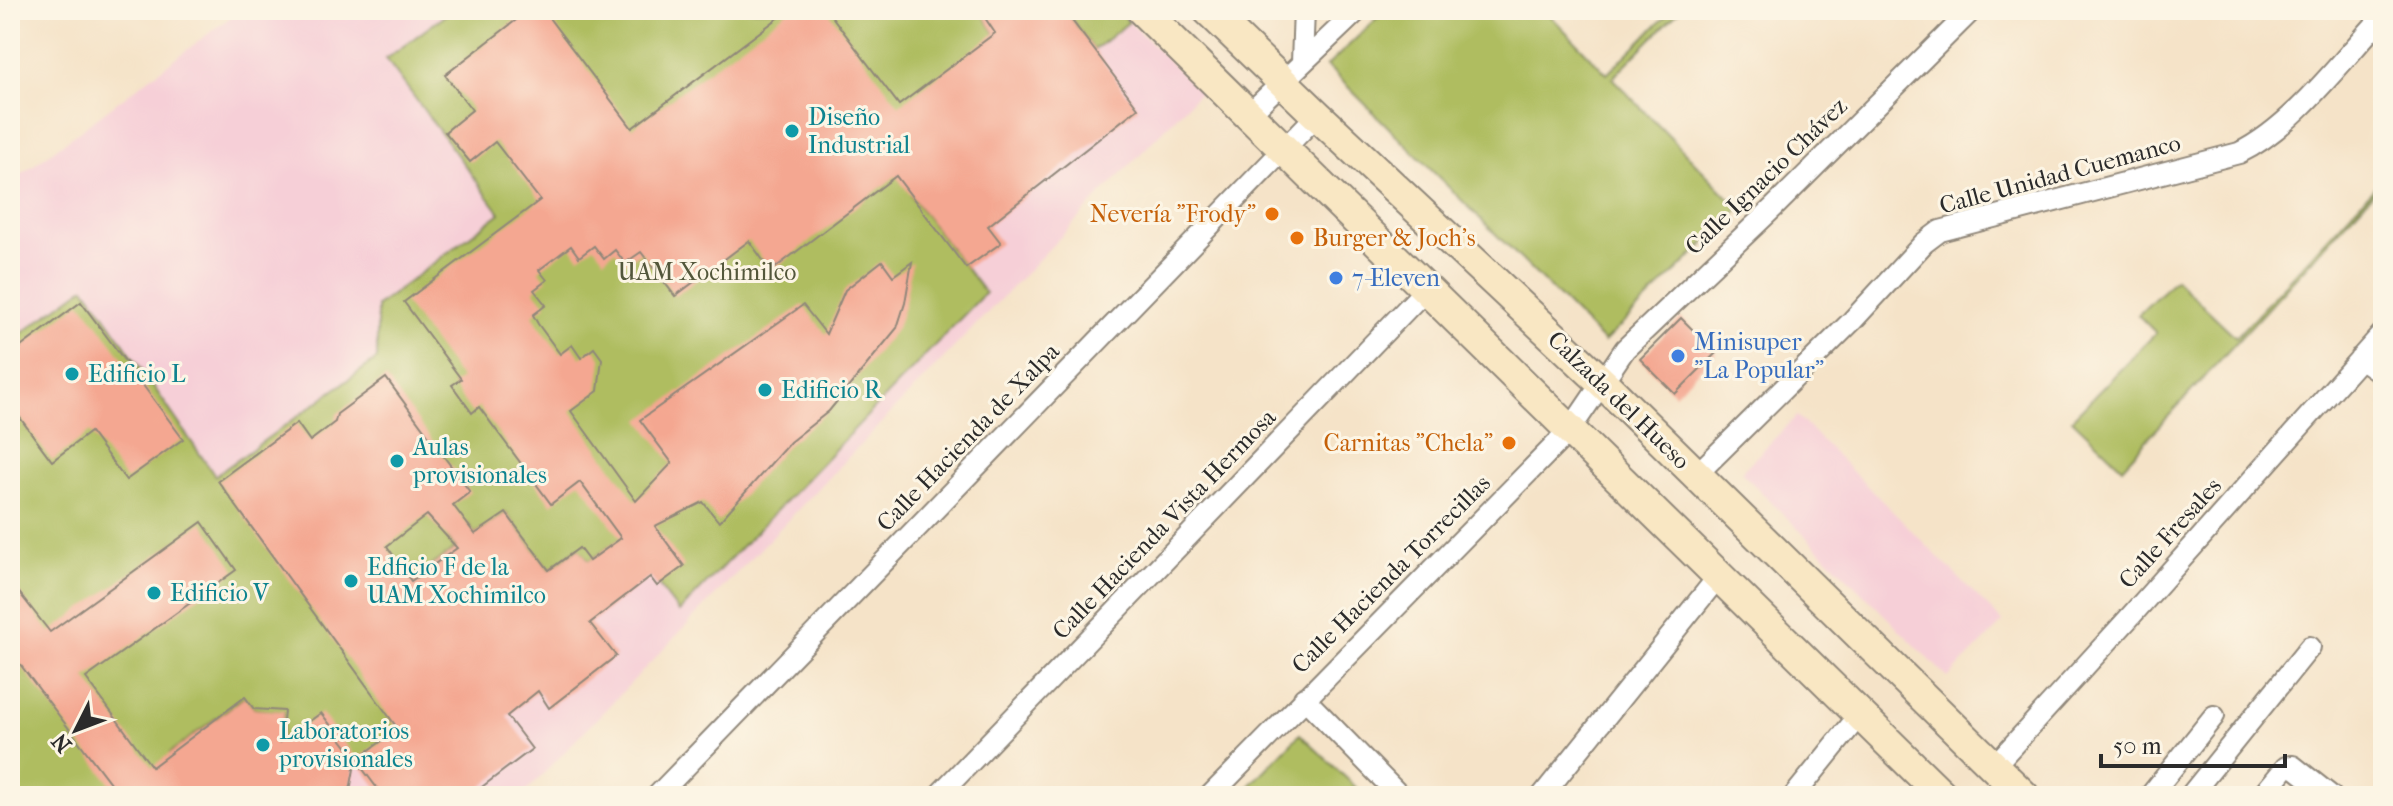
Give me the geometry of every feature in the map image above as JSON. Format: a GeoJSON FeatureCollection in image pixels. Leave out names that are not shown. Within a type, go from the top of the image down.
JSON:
{"type":"FeatureCollection","features":[{"type":"Feature","properties":{"kind":"main road"},"geometry":{"type":"LineString","coordinates":[[1142,10],[1943,796]]}},
{"type":"Feature","properties":{"kind":"main road","name":"Calzada del Hueso"},"geometry":{"type":"LineString","coordinates":[[1208,10],[1292,72],[1317,115],[1603,383],[2024,796]]}},
{"type":"Feature","properties":{"kind":"street"},"geometry":{"type":"LineString","coordinates":[[1292,72],[1304,10]]}},
{"type":"Feature","properties":{"kind":"street"},"geometry":{"type":"LineString","coordinates":[[1249,114],[1358,10]]}},
{"type":"Feature","properties":{"kind":"street","name":"Calle Ignacio Chávez"},"geometry":{"type":"LineString","coordinates":[[1603,383],[1625,349],[1774,207],[1972,10]]}},
{"type":"Feature","properties":{"kind":"street","name":"Calle Unidad Cuemanco"},"geometry":{"type":"LineString","coordinates":[[1696,475],[1852,321],[1924,243],[1940,231],[2249,149],[2277,130],[2383,16]]}},
{"type":"Feature","properties":{"kind":"street","name":"Calle Hacienda de Xalpa"},"geometry":{"type":"LineString","coordinates":[[657,796],[1317,115]]}},
{"type":"Feature","properties":{"kind":"street","name":"Calle Hacienda Vista Hermosa"},"geometry":{"type":"LineString","coordinates":[[938,796],[1427,288]]}},
{"type":"Feature","properties":{"kind":"street","name":"Calle Fresales"},"geometry":{"type":"LineString","coordinates":[[1994,766],[2383,333]]}},
{"type":"Feature","properties":{"kind":"street"},"geometry":{"type":"LineString","coordinates":[[2360,358],[2383,374]]}},
{"type":"Feature","properties":{"kind":"street","name":"Calle Hacienda Torrecillas"},"geometry":{"type":"LineString","coordinates":[[1210,796],[1570,430],[1603,383]]}},
{"type":"Feature","properties":{"kind":"street"},"geometry":{"type":"LineString","coordinates":[[1542,796],[1718,577]]}},
{"type":"Feature","properties":{"kind":"street"},"geometry":{"type":"LineString","coordinates":[[2190,796],[2310,647]]}},
{"type":"Feature","properties":{"kind":"street"},"geometry":{"type":"LineString","coordinates":[[1304,698],[1400,796]]}},
{"type":"Feature","properties":{"kind":"street"},"geometry":{"type":"LineString","coordinates":[[1794,796],[1861,713]]}},
{"type":"Feature","properties":{"kind":"street"},"geometry":{"type":"LineString","coordinates":[[2150,796],[2214,716]]}},
{"type":"Feature","properties":{"kind":"street"},"geometry":{"type":"LineString","coordinates":[[2262,796],[2286,767],[2293,766],[2331,796]]}},
{"type":"Feature","properties":{"kind":"shaded area"},"geometry":{"type":"Polygon","coordinates":[[[240,10],[1117,10],[1200,92],[522,796],[10,796],[10,183],[240,10]]]}},
{"type":"Feature","properties":{"kind":"shaded area"},"geometry":{"type":"Polygon","coordinates":[[[1797,416],[2003,622],[1948,678],[1741,472],[1797,416]]]}},
{"type":"Feature","properties":{"kind":"green space","name":"UAM Xochimilco"},"geometry":{"type":"Polygon","coordinates":[[[452,10],[996,10],[985,18],[995,33],[911,196],[985,293],[679,612],[622,538],[589,561],[578,548],[549,570],[506,513],[475,534],[468,524],[446,531],[456,548],[430,567],[509,673],[356,760],[354,769],[281,742],[284,712],[254,709],[244,697],[170,753],[201,796],[10,796],[10,342],[85,287],[215,476],[377,359],[377,306],[500,213],[386,59],[452,10]]]}},
{"type":"Feature","properties":{"kind":"green space"},"geometry":{"type":"Polygon","coordinates":[[[1064,10],[1117,10],[1129,22],[1094,50],[1064,10]]]}},
{"type":"Feature","properties":{"kind":"green space"},"geometry":{"type":"Polygon","coordinates":[[[1386,10],[1545,10],[1607,74],[1672,10],[1680,10],[1612,78],[1740,209],[1604,342],[1327,66],[1386,10]]]}},
{"type":"Feature","properties":{"kind":"green space"},"geometry":{"type":"Polygon","coordinates":[[[2383,178],[2383,182],[2122,467],[2072,419],[2156,333],[2138,315],[2175,279],[2236,337],[2383,178]]]}},
{"type":"Feature","properties":{"kind":"green space"},"geometry":{"type":"Polygon","coordinates":[[[1300,734],[1365,796],[1240,796],[1300,734]]]}},
{"type":"Feature","properties":{"kind":"building"},"geometry":{"type":"Polygon","coordinates":[[[529,10],[543,10],[632,128],[789,10],[827,10],[899,105],[995,33],[985,18],[996,10],[1064,10],[1138,108],[988,226],[1001,243],[966,268],[896,176],[771,271],[749,241],[675,296],[641,252],[625,263],[615,250],[604,259],[594,246],[579,257],[571,246],[539,270],[547,280],[534,290],[546,305],[533,315],[538,324],[560,354],[572,345],[581,358],[594,348],[602,359],[598,391],[571,411],[636,501],[672,463],[640,420],[803,305],[826,334],[845,290],[882,261],[893,276],[912,262],[897,328],[829,411],[790,442],[719,522],[703,502],[655,526],[684,566],[657,586],[650,577],[590,623],[616,656],[549,708],[538,691],[507,716],[532,749],[470,796],[383,796],[356,760],[398,729],[218,481],[297,423],[310,441],[335,422],[337,414],[386,378],[470,492],[453,505],[475,534],[506,513],[549,570],[579,548],[589,561],[621,538],[580,482],[551,504],[479,407],[472,413],[452,385],[461,379],[404,302],[540,200],[495,142],[470,162],[445,132],[472,110],[445,75],[529,10]],[[427,515],[387,546],[411,581],[457,548],[427,515]]]}},
{"type":"Feature","properties":{"kind":"building","name":"Edificio L"},"geometry":{"type":"Polygon","coordinates":[[[81,302],[183,439],[126,480],[90,432],[52,461],[20,418],[10,425],[10,355],[81,302]]]}},
{"type":"Feature","properties":{"kind":"building","name":"Minisuper \"La Popular\""},"geometry":{"type":"Polygon","coordinates":[[[1681,318],[1716,353],[1675,394],[1640,359],[1681,318]]]}},
{"type":"Feature","properties":{"kind":"building"},"geometry":{"type":"Polygon","coordinates":[[[202,522],[236,570],[86,678],[152,767],[245,697],[254,709],[284,711],[281,742],[321,713],[356,758],[349,796],[120,796],[10,651],[10,581],[50,632],[202,522]]]}},
{"type":"Feature","properties":{"kind":"place","name":"Diseño Industrial"},"geometry":{"type":"Point","coordinates":[792,131]}},
{"type":"Feature","properties":{"kind":"place","name":"Nevería \"Frody\""},"geometry":{"type":"Point","coordinates":[1272,214]}},
{"type":"Feature","properties":{"kind":"place","name":"Burger & Joch's"},"geometry":{"type":"Point","coordinates":[1297,238]}},
{"type":"Feature","properties":{"kind":"place","name":"7-Eleven"},"geometry":{"type":"Point","coordinates":[1336,278]}},
{"type":"Feature","properties":{"kind":"place","name":"Minisuper \"La Popular\""},"geometry":{"type":"Point","coordinates":[1678,356]}},
{"type":"Feature","properties":{"kind":"place","name":"Edificio L"},"geometry":{"type":"Point","coordinates":[72,374]}},
{"type":"Feature","properties":{"kind":"place","name":"Edificio R"},"geometry":{"type":"Point","coordinates":[765,390]}},
{"type":"Feature","properties":{"kind":"place","name":"Carnitas \"Chela\""},"geometry":{"type":"Point","coordinates":[1509,443]}},
{"type":"Feature","properties":{"kind":"place","name":"Aulas provisionales"},"geometry":{"type":"Point","coordinates":[397,461]}},
{"type":"Feature","properties":{"kind":"place","name":"Edficio F de la UAM Xochimilco"},"geometry":{"type":"Point","coordinates":[351,581]}},
{"type":"Feature","properties":{"kind":"place","name":"Edificio V"},"geometry":{"type":"Point","coordinates":[154,593]}},
{"type":"Feature","properties":{"kind":"place","name":"Laboratorios provisionales"},"geometry":{"type":"Point","coordinates":[263,745]}}]}
